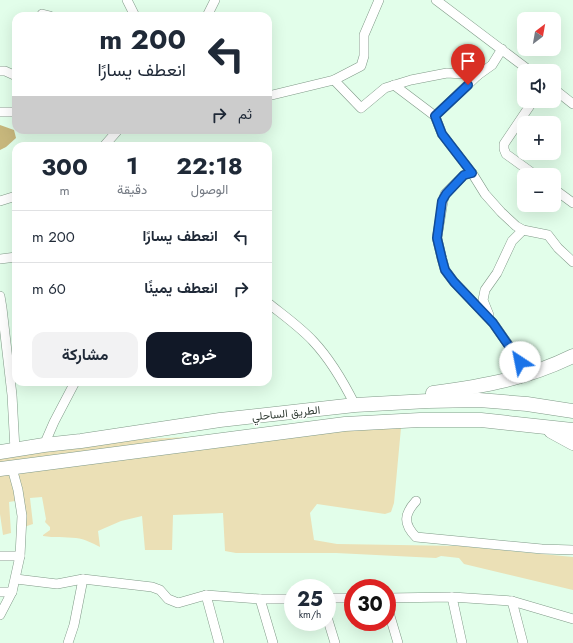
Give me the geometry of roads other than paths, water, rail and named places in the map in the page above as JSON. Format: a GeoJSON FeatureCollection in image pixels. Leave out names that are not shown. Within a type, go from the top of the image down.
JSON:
{"type":"FeatureCollection","features":[{"type":"Feature","properties":{"kind":"highway"},"geometry":{"type":"LineString","coordinates":[[355,405],[473,388],[514,379],[573,356]]}},
{"type":"Feature","properties":{"kind":"highway","name":"الطريق الساحلي"},"geometry":{"type":"LineString","coordinates":[[0,452],[220,420],[355,405],[479,400],[527,404],[573,411]]}},
{"type":"Feature","properties":{"kind":"highway","name":"الطريق الساحلي"},"geometry":{"type":"LineString","coordinates":[[6,468],[345,424],[420,420],[481,420],[573,430]]}},
{"type":"Feature","properties":{"kind":"highway"},"geometry":{"type":"LineString","coordinates":[[542,426],[573,443]]}},
{"type":"Feature","properties":{"kind":"street"},"geometry":{"type":"LineString","coordinates":[[126,0],[133,12]]}},
{"type":"Feature","properties":{"kind":"street"},"geometry":{"type":"LineString","coordinates":[[209,12],[215,0]]}},
{"type":"Feature","properties":{"kind":"street"},"geometry":{"type":"LineString","coordinates":[[272,95],[334,80],[361,66],[364,56],[364,35],[379,0]]}},
{"type":"Feature","properties":{"kind":"street"},"geometry":{"type":"LineString","coordinates":[[436,0],[521,64]]}},
{"type":"Feature","properties":{"kind":"street"},"geometry":{"type":"LineString","coordinates":[[435,116],[478,75],[492,65],[502,49]]}},
{"type":"Feature","properties":{"kind":"street"},"geometry":{"type":"LineString","coordinates":[[0,71],[5,71],[12,74]]}},
{"type":"Feature","properties":{"kind":"street"},"geometry":{"type":"LineString","coordinates":[[334,80],[362,108],[385,88],[411,80],[447,73],[478,75]]}},
{"type":"Feature","properties":{"kind":"street"},"geometry":{"type":"LineString","coordinates":[[394,85],[435,116],[442,134],[472,173],[485,194],[501,212],[516,226],[523,230],[548,235],[558,248],[573,262]]}},
{"type":"Feature","properties":{"kind":"street"},"geometry":{"type":"LineString","coordinates":[[561,95],[573,104]]}},
{"type":"Feature","properties":{"kind":"street"},"geometry":{"type":"LineString","coordinates":[[525,168],[506,154],[504,144],[528,108]]}},
{"type":"Feature","properties":{"kind":"street"},"geometry":{"type":"LineString","coordinates":[[0,112],[12,112]]}},
{"type":"Feature","properties":{"kind":"street"},"geometry":{"type":"LineString","coordinates":[[108,142],[114,134]]}},
{"type":"Feature","properties":{"kind":"street"},"geometry":{"type":"LineString","coordinates":[[472,173],[464,175],[446,194],[442,201],[437,238],[445,270],[454,282],[493,323],[529,374]]}},
{"type":"Feature","properties":{"kind":"street"},"geometry":{"type":"LineString","coordinates":[[561,194],[573,203]]}},
{"type":"Feature","properties":{"kind":"street"},"geometry":{"type":"LineString","coordinates":[[0,201],[12,197]]}},
{"type":"Feature","properties":{"kind":"street"},"geometry":{"type":"LineString","coordinates":[[493,323],[483,300],[485,290],[497,273],[512,241],[523,230]]}},
{"type":"Feature","properties":{"kind":"street"},"geometry":{"type":"LineString","coordinates":[[0,259],[12,258]]}},
{"type":"Feature","properties":{"kind":"street"},"geometry":{"type":"LineString","coordinates":[[0,296],[12,395],[15,450]]}},
{"type":"Feature","properties":{"kind":"street"},"geometry":{"type":"LineString","coordinates":[[272,306],[313,341],[332,365],[355,405]]}},
{"type":"Feature","properties":{"kind":"street"},"geometry":{"type":"LineString","coordinates":[[44,445],[73,386]]}},
{"type":"Feature","properties":{"kind":"street"},"geometry":{"type":"LineString","coordinates":[[0,615],[12,592],[16,579],[20,556],[22,516],[18,490],[6,468]]}},
{"type":"Feature","properties":{"kind":"street"},"geometry":{"type":"LineString","coordinates":[[416,501],[409,509],[407,522],[409,530],[416,538],[542,549],[573,550]]}},
{"type":"Feature","properties":{"kind":"street"},"geometry":{"type":"LineString","coordinates":[[0,556],[20,556]]}},
{"type":"Feature","properties":{"kind":"street"},"geometry":{"type":"LineString","coordinates":[[16,579],[57,584],[84,579],[152,587],[160,590],[168,599],[178,603],[206,595],[260,599],[284,599]]}},
{"type":"Feature","properties":{"kind":"street"},"geometry":{"type":"LineString","coordinates":[[68,643],[74,625],[84,579]]}},
{"type":"Feature","properties":{"kind":"street"},"geometry":{"type":"LineString","coordinates":[[0,592],[12,592]]}},
{"type":"Feature","properties":{"kind":"street"},"geometry":{"type":"LineString","coordinates":[[206,595],[219,643]]}},
{"type":"Feature","properties":{"kind":"street"},"geometry":{"type":"LineString","coordinates":[[452,597],[462,643]]}},
{"type":"Feature","properties":{"kind":"street"},"geometry":{"type":"LineString","coordinates":[[396,598],[452,597],[512,601],[573,619]]}},
{"type":"Feature","properties":{"kind":"street"},"geometry":{"type":"LineString","coordinates":[[260,599],[273,643]]}},
{"type":"Feature","properties":{"kind":"street"},"geometry":{"type":"LineString","coordinates":[[512,601],[523,643]]}},
{"type":"Feature","properties":{"kind":"street"},"geometry":{"type":"LineString","coordinates":[[331,631],[334,643]]}},
{"type":"Feature","properties":{"kind":"street"},"geometry":{"type":"LineString","coordinates":[[394,631],[398,643]]}}]}
